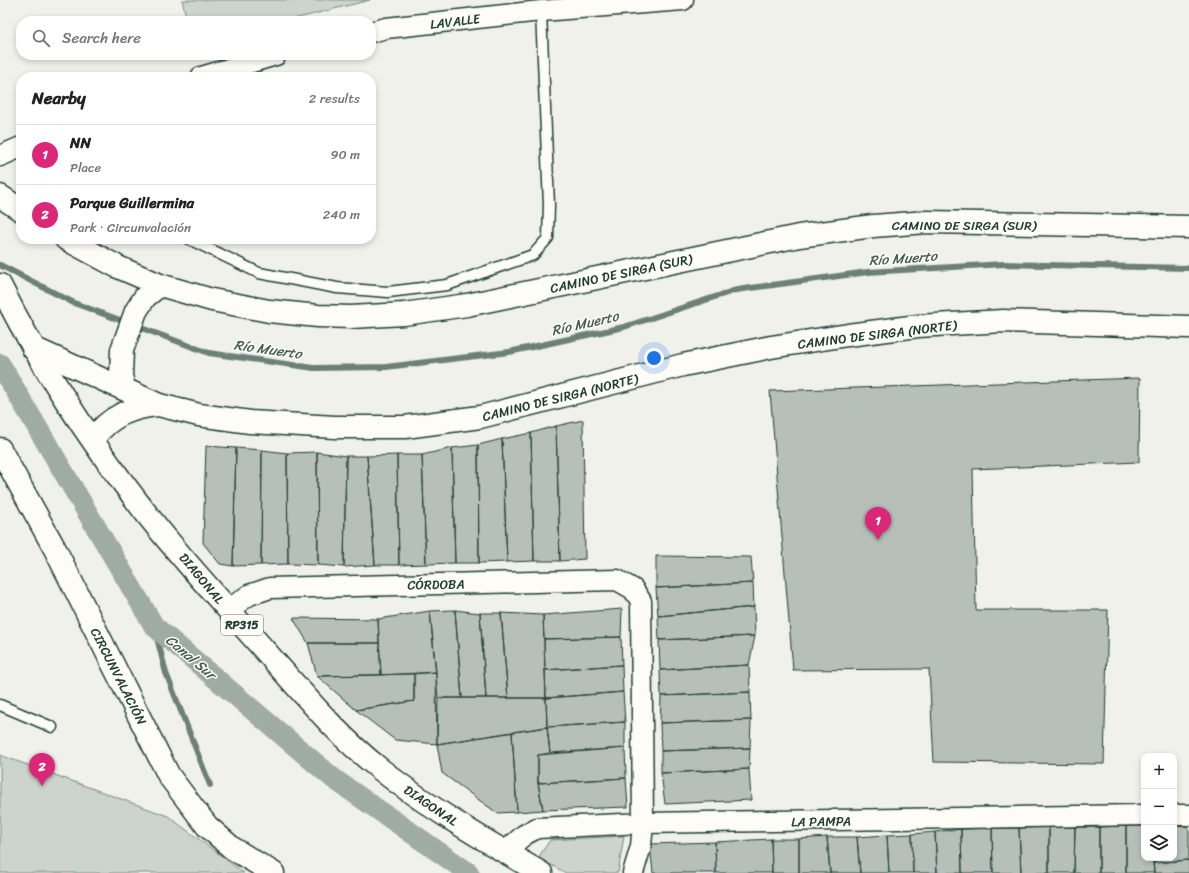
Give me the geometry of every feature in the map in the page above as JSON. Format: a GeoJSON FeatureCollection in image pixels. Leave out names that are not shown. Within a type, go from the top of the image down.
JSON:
{"type":"FeatureCollection","features":[{"type":"Feature","properties":{"kind":"main road"},"geometry":{"type":"LineString","coordinates":[[1,195],[16,206]]}},
{"type":"Feature","properties":{"kind":"main road","name":"CAMINO DE SIRGA (SUR)"},"geometry":{"type":"LineString","coordinates":[[75,244],[118,267],[160,285],[212,300],[269,311],[318,316],[404,314],[467,305],[799,236],[873,226],[927,222],[1189,227]]}},
{"type":"Feature","properties":{"kind":"main road","name":"DIAGONAL"},"geometry":{"type":"LineString","coordinates":[[0,284],[33,348],[62,394],[142,509],[228,610],[340,734],[380,769],[429,806],[541,873]]}},
{"type":"Feature","properties":{"kind":"main road"},"geometry":{"type":"LineString","coordinates":[[124,388],[121,376],[122,350],[136,311],[145,297],[160,285]]}},
{"type":"Feature","properties":{"kind":"main road","name":"CAMINO DE SIRGA (NORTE)"},"geometry":{"type":"LineString","coordinates":[[33,348],[159,405],[199,415],[250,422],[335,427],[405,427],[480,417],[683,365],[771,347],[918,326],[1003,321],[1189,327]]}},
{"type":"Feature","properties":{"kind":"main road"},"geometry":{"type":"LineString","coordinates":[[93,439],[101,428],[128,410],[143,406],[159,405]]}},
{"type":"Feature","properties":{"kind":"main road","name":"CIRCUNVALACIÓN"},"geometry":{"type":"LineString","coordinates":[[0,449],[55,549],[169,776],[207,826],[232,848],[273,873]]}},
{"type":"Feature","properties":{"kind":"street","name":"LAVALLE"},"geometry":{"type":"LineString","coordinates":[[376,31],[386,28],[541,11],[683,0]]}},
{"type":"Feature","properties":{"kind":"street"},"geometry":{"type":"LineString","coordinates":[[218,72],[259,60]]}},
{"type":"Feature","properties":{"kind":"street"},"geometry":{"type":"LineString","coordinates":[[0,156],[16,149]]}},
{"type":"Feature","properties":{"kind":"street","name":"CÓRDOBA"},"geometry":{"type":"LineString","coordinates":[[228,610],[249,596],[270,588],[617,580],[633,589],[641,601],[643,824]]}},
{"type":"Feature","properties":{"kind":"street","name":"LA PAMPA"},"geometry":{"type":"LineString","coordinates":[[506,851],[524,835],[537,828],[643,824],[1141,815]]}},
{"type":"Feature","properties":{"kind":"street"},"geometry":{"type":"LineString","coordinates":[[1177,815],[1189,815]]}},
{"type":"Feature","properties":{"kind":"street"},"geometry":{"type":"LineString","coordinates":[[633,873],[641,846],[643,824]]}},
{"type":"Feature","properties":{"kind":"lane"},"geometry":{"type":"LineString","coordinates":[[199,244],[259,274],[337,288],[388,292],[447,285],[533,255],[548,238],[549,205],[541,11]]}},
{"type":"Feature","properties":{"kind":"lane"},"geometry":{"type":"LineString","coordinates":[[0,705],[52,727]]}},
{"type":"Feature","properties":{"kind":"shaded area"},"geometry":{"type":"Polygon","coordinates":[[[182,0],[370,0],[306,16],[186,16],[182,0]]]}},
{"type":"Feature","properties":{"kind":"shaded area"},"geometry":{"type":"Polygon","coordinates":[[[0,755],[168,816],[244,873],[0,873],[0,755]]]}},
{"type":"Feature","properties":{"kind":"shaded area"},"geometry":{"type":"Polygon","coordinates":[[[624,836],[618,873],[566,873],[538,858],[550,840],[624,836]]]}},
{"type":"Feature","properties":{"kind":"building"},"geometry":{"type":"Polygon","coordinates":[[[1140,378],[1139,462],[973,469],[976,610],[1108,610],[1104,764],[934,762],[929,669],[793,670],[770,391],[1140,378]]]}},
{"type":"Feature","properties":{"kind":"building"},"geometry":{"type":"Polygon","coordinates":[[[583,420],[585,559],[560,561],[556,426],[583,420]]]}},
{"type":"Feature","properties":{"kind":"building"},"geometry":{"type":"Polygon","coordinates":[[[556,426],[560,561],[534,561],[531,433],[556,426]]]}},
{"type":"Feature","properties":{"kind":"building"},"geometry":{"type":"Polygon","coordinates":[[[531,433],[534,561],[507,562],[502,439],[531,433]]]}},
{"type":"Feature","properties":{"kind":"building"},"geometry":{"type":"Polygon","coordinates":[[[502,439],[507,562],[479,563],[478,445],[502,439]]]}},
{"type":"Feature","properties":{"kind":"building"},"geometry":{"type":"Polygon","coordinates":[[[478,445],[479,563],[455,563],[452,448],[478,445]]]}},
{"type":"Feature","properties":{"kind":"building"},"geometry":{"type":"Polygon","coordinates":[[[206,446],[236,448],[233,566],[220,564],[203,543],[206,446]]]}},
{"type":"Feature","properties":{"kind":"building"},"geometry":{"type":"Polygon","coordinates":[[[236,448],[262,450],[261,565],[233,566],[236,448]]]}},
{"type":"Feature","properties":{"kind":"building"},"geometry":{"type":"Polygon","coordinates":[[[452,448],[455,563],[426,564],[422,455],[452,448]]]}},
{"type":"Feature","properties":{"kind":"building"},"geometry":{"type":"Polygon","coordinates":[[[262,450],[287,453],[288,564],[261,565],[262,450]]]}},
{"type":"Feature","properties":{"kind":"building"},"geometry":{"type":"Polygon","coordinates":[[[317,452],[346,456],[344,567],[318,565],[317,452]]]}},
{"type":"Feature","properties":{"kind":"building"},"geometry":{"type":"Polygon","coordinates":[[[317,452],[318,565],[288,564],[287,453],[317,452]]]}},
{"type":"Feature","properties":{"kind":"building"},"geometry":{"type":"Polygon","coordinates":[[[397,455],[422,455],[426,564],[399,565],[397,455]]]}},
{"type":"Feature","properties":{"kind":"building"},"geometry":{"type":"Polygon","coordinates":[[[397,455],[399,565],[375,565],[367,456],[397,455]]]}},
{"type":"Feature","properties":{"kind":"building"},"geometry":{"type":"Polygon","coordinates":[[[346,456],[367,456],[375,565],[344,567],[346,456]]]}},
{"type":"Feature","properties":{"kind":"building"},"geometry":{"type":"Polygon","coordinates":[[[656,556],[751,557],[753,583],[656,588],[656,556]]]}},
{"type":"Feature","properties":{"kind":"building"},"geometry":{"type":"Polygon","coordinates":[[[753,583],[754,607],[658,616],[656,588],[753,583]]]}},
{"type":"Feature","properties":{"kind":"building"},"geometry":{"type":"Polygon","coordinates":[[[754,607],[755,636],[659,640],[658,616],[754,607]]]}},
{"type":"Feature","properties":{"kind":"building"},"geometry":{"type":"Polygon","coordinates":[[[622,609],[621,637],[544,639],[543,615],[622,609]]]}},
{"type":"Feature","properties":{"kind":"building"},"geometry":{"type":"Polygon","coordinates":[[[455,610],[480,613],[486,698],[462,698],[455,610]]]}},
{"type":"Feature","properties":{"kind":"building"},"geometry":{"type":"Polygon","coordinates":[[[455,610],[462,698],[438,698],[430,611],[455,610]]]}},
{"type":"Feature","properties":{"kind":"building"},"geometry":{"type":"Polygon","coordinates":[[[430,611],[436,672],[381,675],[378,619],[430,611]]]}},
{"type":"Feature","properties":{"kind":"building"},"geometry":{"type":"Polygon","coordinates":[[[480,613],[501,613],[508,698],[486,698],[480,613]]]}},
{"type":"Feature","properties":{"kind":"building"},"geometry":{"type":"Polygon","coordinates":[[[501,613],[543,615],[546,698],[508,698],[501,613]]]}},
{"type":"Feature","properties":{"kind":"building"},"geometry":{"type":"Polygon","coordinates":[[[293,618],[378,619],[379,643],[308,643],[293,618]]]}},
{"type":"Feature","properties":{"kind":"building"},"geometry":{"type":"Polygon","coordinates":[[[755,636],[749,665],[660,670],[659,640],[755,636]]]}},
{"type":"Feature","properties":{"kind":"building"},"geometry":{"type":"Polygon","coordinates":[[[621,637],[622,665],[545,670],[544,639],[621,637]]]}},
{"type":"Feature","properties":{"kind":"building"},"geometry":{"type":"Polygon","coordinates":[[[308,643],[379,643],[381,675],[317,676],[308,643]]]}},
{"type":"Feature","properties":{"kind":"building"},"geometry":{"type":"Polygon","coordinates":[[[622,665],[623,692],[546,698],[545,670],[622,665]]]}},
{"type":"Feature","properties":{"kind":"building"},"geometry":{"type":"Polygon","coordinates":[[[749,665],[750,692],[661,696],[660,670],[749,665]]]}},
{"type":"Feature","properties":{"kind":"building"},"geometry":{"type":"Polygon","coordinates":[[[436,672],[437,744],[395,740],[356,710],[414,701],[414,674],[436,672]]]}},
{"type":"Feature","properties":{"kind":"building"},"geometry":{"type":"Polygon","coordinates":[[[414,674],[414,701],[356,710],[317,676],[414,674]]]}},
{"type":"Feature","properties":{"kind":"building"},"geometry":{"type":"Polygon","coordinates":[[[623,692],[625,722],[547,727],[546,698],[623,692]]]}},
{"type":"Feature","properties":{"kind":"building"},"geometry":{"type":"Polygon","coordinates":[[[750,692],[751,720],[660,723],[661,696],[750,692]]]}},
{"type":"Feature","properties":{"kind":"building"},"geometry":{"type":"Polygon","coordinates":[[[438,698],[546,698],[547,727],[437,744],[438,698]]]}},
{"type":"Feature","properties":{"kind":"building"},"geometry":{"type":"Polygon","coordinates":[[[751,720],[750,748],[661,751],[660,723],[751,720]]]}},
{"type":"Feature","properties":{"kind":"building"},"geometry":{"type":"Polygon","coordinates":[[[625,722],[625,748],[550,753],[547,727],[625,722]]]}},
{"type":"Feature","properties":{"kind":"building"},"geometry":{"type":"Polygon","coordinates":[[[547,727],[550,753],[538,755],[538,783],[543,810],[517,812],[512,732],[547,727]]]}},
{"type":"Feature","properties":{"kind":"building"},"geometry":{"type":"Polygon","coordinates":[[[512,732],[517,812],[497,813],[442,773],[437,744],[512,732]]]}},
{"type":"Feature","properties":{"kind":"building"},"geometry":{"type":"Polygon","coordinates":[[[625,748],[626,778],[538,783],[538,755],[625,748]]]}},
{"type":"Feature","properties":{"kind":"building"},"geometry":{"type":"Polygon","coordinates":[[[750,748],[749,769],[661,773],[661,751],[750,748]]]}},
{"type":"Feature","properties":{"kind":"building"},"geometry":{"type":"Polygon","coordinates":[[[749,769],[751,800],[665,804],[661,773],[749,769]]]}},
{"type":"Feature","properties":{"kind":"building"},"geometry":{"type":"Polygon","coordinates":[[[626,778],[628,807],[543,810],[538,783],[626,778]]]}},
{"type":"Feature","properties":{"kind":"building"},"geometry":{"type":"Polygon","coordinates":[[[1126,826],[1141,826],[1141,861],[1153,861],[1154,873],[1126,873],[1126,826]]]}},
{"type":"Feature","properties":{"kind":"building"},"geometry":{"type":"Polygon","coordinates":[[[1126,826],[1126,873],[1099,873],[1099,827],[1126,826]]]}},
{"type":"Feature","properties":{"kind":"building"},"geometry":{"type":"Polygon","coordinates":[[[1177,826],[1189,827],[1189,860],[1177,861],[1177,826]]]}},
{"type":"Feature","properties":{"kind":"building"},"geometry":{"type":"Polygon","coordinates":[[[1049,827],[1075,827],[1074,873],[1049,873],[1049,827]]]}},
{"type":"Feature","properties":{"kind":"building"},"geometry":{"type":"Polygon","coordinates":[[[1049,827],[1049,873],[1021,873],[1019,828],[1049,827]]]}},
{"type":"Feature","properties":{"kind":"building"},"geometry":{"type":"Polygon","coordinates":[[[1075,827],[1099,827],[1099,873],[1074,873],[1075,827]]]}},
{"type":"Feature","properties":{"kind":"building"},"geometry":{"type":"Polygon","coordinates":[[[992,828],[1019,828],[1021,873],[993,873],[992,828]]]}},
{"type":"Feature","properties":{"kind":"building"},"geometry":{"type":"Polygon","coordinates":[[[992,828],[993,873],[962,873],[961,829],[992,828]]]}},
{"type":"Feature","properties":{"kind":"building"},"geometry":{"type":"Polygon","coordinates":[[[961,829],[962,873],[937,873],[935,832],[961,829]]]}},
{"type":"Feature","properties":{"kind":"building"},"geometry":{"type":"Polygon","coordinates":[[[935,832],[937,873],[913,873],[912,834],[935,832]]]}},
{"type":"Feature","properties":{"kind":"building"},"geometry":{"type":"Polygon","coordinates":[[[912,834],[913,873],[889,873],[887,835],[912,834]]]}},
{"type":"Feature","properties":{"kind":"building"},"geometry":{"type":"Polygon","coordinates":[[[887,835],[889,873],[860,873],[857,837],[887,835]]]}},
{"type":"Feature","properties":{"kind":"building"},"geometry":{"type":"Polygon","coordinates":[[[827,837],[857,837],[860,873],[830,873],[827,837]]]}},
{"type":"Feature","properties":{"kind":"building"},"geometry":{"type":"Polygon","coordinates":[[[827,837],[830,873],[799,873],[799,839],[827,837]]]}},
{"type":"Feature","properties":{"kind":"building"},"geometry":{"type":"Polygon","coordinates":[[[771,839],[799,839],[799,873],[772,873],[771,839]]]}},
{"type":"Feature","properties":{"kind":"building"},"geometry":{"type":"Polygon","coordinates":[[[771,839],[772,873],[716,873],[715,842],[771,839]]]}},
{"type":"Feature","properties":{"kind":"building"},"geometry":{"type":"Polygon","coordinates":[[[715,842],[716,873],[653,873],[650,844],[715,842]]]}},
{"type":"Feature","properties":{"kind":"building"},"geometry":{"type":"Polygon","coordinates":[[[1189,860],[1189,873],[1154,873],[1153,863],[1189,860]]]}},
{"type":"Feature","properties":{"kind":"building"},"geometry":{"type":"Polygon","coordinates":[[[1153,861],[1177,861],[1153,863],[1153,861]]]}},
{"type":"Feature","properties":{"kind":"waterway","name":"Río Muerto"},"geometry":{"type":"LineString","coordinates":[[0,265],[74,303],[209,353],[314,368],[386,367],[509,352],[624,327],[736,290],[868,272],[1004,264],[1189,268]]}},
{"type":"Feature","properties":{"kind":"waterway","name":"Canal Sur"},"geometry":{"type":"LineString","coordinates":[[0,364],[154,626],[334,779],[469,873]]}},
{"type":"Feature","properties":{"kind":"waterway"},"geometry":{"type":"LineString","coordinates":[[154,626],[166,673],[210,785]]}},
{"type":"Feature","properties":{"kind":"place","name":"NN"},"geometry":{"type":"Point","coordinates":[878,540]}},
{"type":"Feature","properties":{"kind":"place","name":"Parque Guillermina"},"geometry":{"type":"Point","coordinates":[42,786]}}]}
